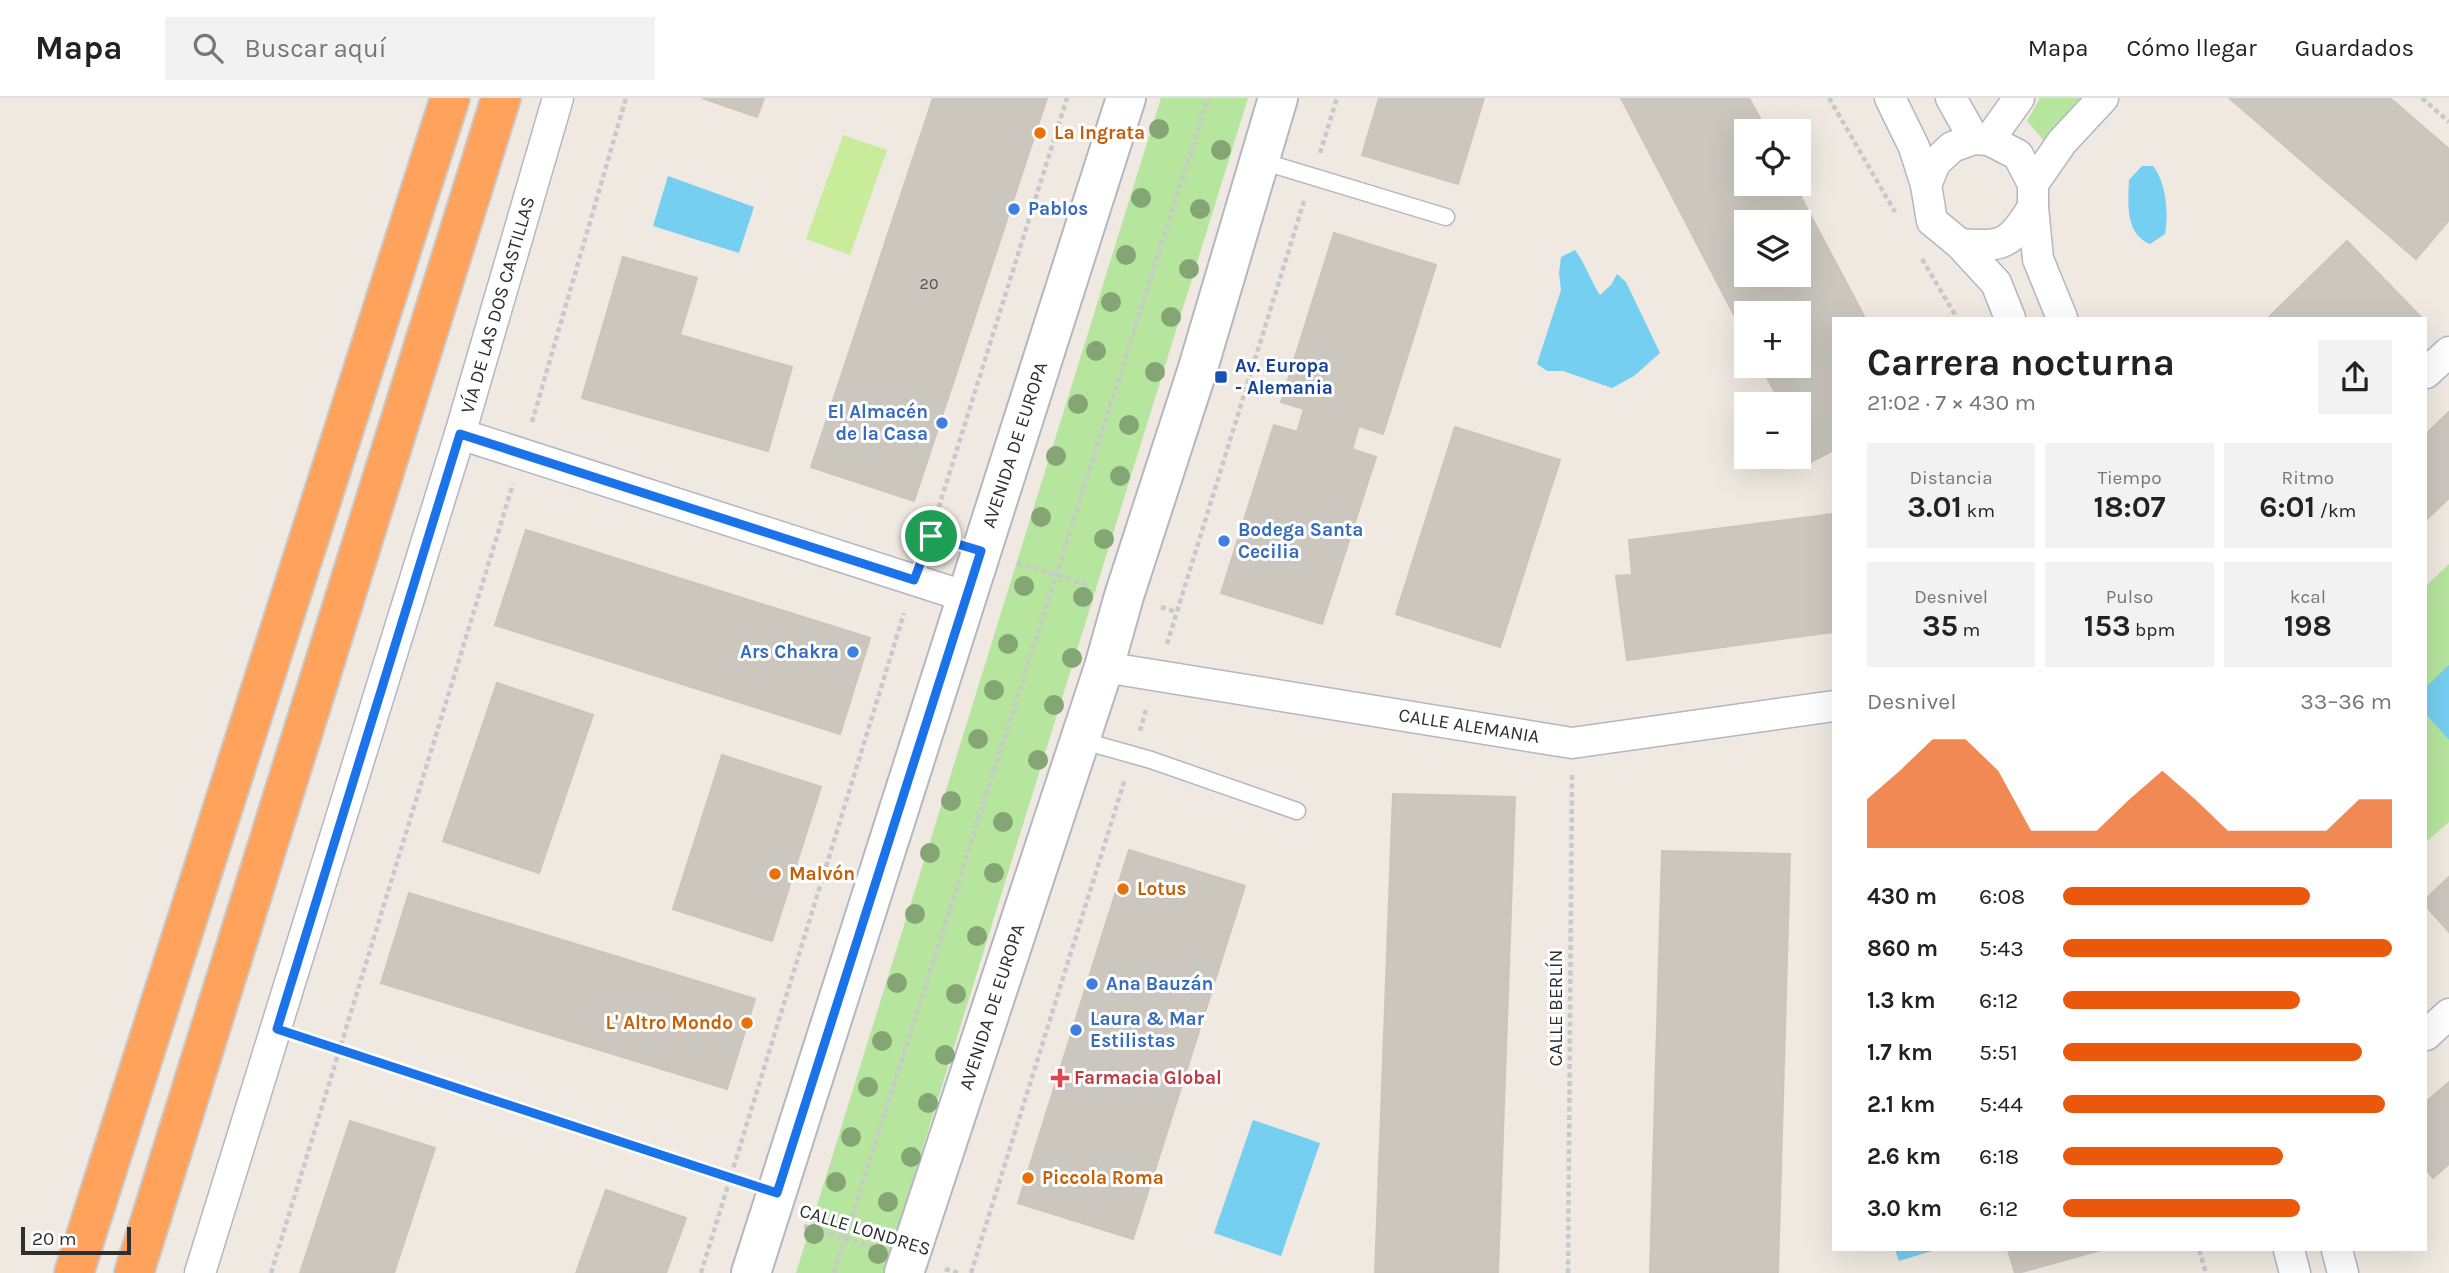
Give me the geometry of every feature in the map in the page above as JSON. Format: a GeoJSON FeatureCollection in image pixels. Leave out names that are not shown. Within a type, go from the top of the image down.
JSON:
{"type":"FeatureCollection","features":[{"type":"Feature","properties":{"kind":"highway"},"geometry":{"type":"LineString","coordinates":[[74,1273],[450,98]]}},
{"type":"Feature","properties":{"kind":"highway"},"geometry":{"type":"LineString","coordinates":[[134,1273],[501,98]]}},
{"type":"Feature","properties":{"kind":"street","name":"VÍA DE LAS DOS CASTILLAS"},"geometry":{"type":"LineString","coordinates":[[200,1273],[460,434],[558,98]]}},
{"type":"Feature","properties":{"kind":"street","name":"AVENIDA DE EUROPA"},"geometry":{"type":"LineString","coordinates":[[751,1273],[1126,98]]}},
{"type":"Feature","properties":{"kind":"street","name":"AVENIDA DE EUROPA"},"geometry":{"type":"LineString","coordinates":[[906,1265],[1104,667],[1124,596],[1198,368],[1278,98]]}},
{"type":"Feature","properties":{"kind":"street"},"geometry":{"type":"LineString","coordinates":[[1890,98],[1914,147],[1926,185],[1932,220],[1960,244],[1996,283],[2010,317]]}},
{"type":"Feature","properties":{"kind":"street"},"geometry":{"type":"LineString","coordinates":[[1951,98],[1982,139],[2018,155],[2033,196],[2038,259],[2062,317]]}},
{"type":"Feature","properties":{"kind":"street"},"geometry":{"type":"LineString","coordinates":[[1926,185],[1935,163],[1943,155],[1952,147],[1982,139],[2019,98]]}},
{"type":"Feature","properties":{"kind":"street"},"geometry":{"type":"LineString","coordinates":[[1960,244],[1990,247],[2017,233],[2062,142],[2104,98]]}},
{"type":"Feature","properties":{"kind":"street"},"geometry":{"type":"LineString","coordinates":[[2427,372],[2449,352]]}},
{"type":"Feature","properties":{"kind":"street"},"geometry":{"type":"LineString","coordinates":[[460,434],[967,597]]}},
{"type":"Feature","properties":{"kind":"street","name":"CALLE ALEMANIA"},"geometry":{"type":"LineString","coordinates":[[1104,667],[1572,743],[1832,706]]}},
{"type":"Feature","properties":{"kind":"street"},"geometry":{"type":"LineString","coordinates":[[2427,1034],[2449,1014]]}},
{"type":"Feature","properties":{"kind":"street"},"geometry":{"type":"LineString","coordinates":[[2289,1251],[2295,1273]]}},
{"type":"Feature","properties":{"kind":"street"},"geometry":{"type":"LineString","coordinates":[[2337,1251],[2343,1273]]}},
{"type":"Feature","properties":{"kind":"lane"},"geometry":{"type":"LineString","coordinates":[[1258,160],[1446,218]]}},
{"type":"Feature","properties":{"kind":"lane"},"geometry":{"type":"LineString","coordinates":[[1080,740],[1151,760],[1297,811]]}},
{"type":"Feature","properties":{"kind":"path"},"geometry":{"type":"LineString","coordinates":[[271,1273],[523,454],[625,98]]}},
{"type":"Feature","properties":{"kind":"path"},"geometry":{"type":"LineString","coordinates":[[701,1273],[914,580],[931,536],[1067,98]]}},
{"type":"Feature","properties":{"kind":"path"},"geometry":{"type":"LineString","coordinates":[[834,1273],[1208,98]]}},
{"type":"Feature","properties":{"kind":"path"},"geometry":{"type":"LineString","coordinates":[[2422,98],[2449,122]]}},
{"type":"Feature","properties":{"kind":"path"},"geometry":{"type":"LineString","coordinates":[[981,551],[1177,612]]}},
{"type":"Feature","properties":{"kind":"path","name":"CALLE BERLÍN"},"geometry":{"type":"LineString","coordinates":[[1567,1273],[1572,743]]}},
{"type":"Feature","properties":{"kind":"path"},"geometry":{"type":"LineString","coordinates":[[277,1029],[730,1177],[773,1204]]}},
{"type":"Feature","properties":{"kind":"path","name":"CALLE LONDRES"},"geometry":{"type":"LineString","coordinates":[[723,1202],[773,1204],[906,1265],[959,1273]]}},
{"type":"Feature","properties":{"kind":"path"},"geometry":{"type":"LineString","coordinates":[[2199,1251],[2206,1273]]}},
{"type":"Feature","properties":{"kind":"green space"},"geometry":{"type":"Polygon","coordinates":[[[1161,98],[1248,98],[884,1273],[796,1273],[1161,98]]]}},
{"type":"Feature","properties":{"kind":"green space"},"geometry":{"type":"Polygon","coordinates":[[[2040,98],[2084,98],[2046,143],[2027,121],[2040,98]]]}},
{"type":"Feature","properties":{"kind":"green space"},"geometry":{"type":"Polygon","coordinates":[[[843,135],[887,150],[850,255],[806,239],[843,135]]]}},
{"type":"Feature","properties":{"kind":"green space"},"geometry":{"type":"Polygon","coordinates":[[[2449,564],[2449,822],[2427,841],[2427,585],[2449,564]]]}},
{"type":"Feature","properties":{"kind":"water"},"geometry":{"type":"Polygon","coordinates":[[[2142,166],[2153,166],[2161,181],[2167,217],[2165,234],[2150,244],[2136,233],[2129,208],[2129,180],[2142,166]]]}},
{"type":"Feature","properties":{"kind":"water"},"geometry":{"type":"Polygon","coordinates":[[[668,176],[754,207],[739,253],[653,226],[668,176]]]}},
{"type":"Feature","properties":{"kind":"water"},"geometry":{"type":"Polygon","coordinates":[[[1575,250],[1600,295],[1611,285],[1617,274],[1626,282],[1660,353],[1634,376],[1612,388],[1563,371],[1547,371],[1537,364],[1561,290],[1561,257],[1575,250]]]}},
{"type":"Feature","properties":{"kind":"water"},"geometry":{"type":"Polygon","coordinates":[[[2449,665],[2449,740],[2427,715],[2427,686],[2449,665]]]}},
{"type":"Feature","properties":{"kind":"water"},"geometry":{"type":"Polygon","coordinates":[[[1253,1120],[1320,1143],[1281,1256],[1214,1233],[1253,1120]]]}},
{"type":"Feature","properties":{"kind":"water"},"geometry":{"type":"Polygon","coordinates":[[[1895,1251],[1932,1251],[1899,1261],[1895,1251]]]}},
{"type":"Feature","properties":{"kind":"building"},"geometry":{"type":"Polygon","coordinates":[[[702,98],[764,98],[757,117],[702,98]]]}},
{"type":"Feature","properties":{"kind":"building"},"geometry":{"type":"Polygon","coordinates":[[[933,98],[1047,98],[914,501],[811,467],[933,98]]]}},
{"type":"Feature","properties":{"kind":"building"},"geometry":{"type":"Polygon","coordinates":[[[1379,98],[1484,98],[1458,184],[1362,155],[1379,98]]]}},
{"type":"Feature","properties":{"kind":"building"},"geometry":{"type":"Polygon","coordinates":[[[1621,98],[1749,98],[1760,119],[1734,119],[1734,196],[1800,196],[1808,210],[1734,210],[1734,287],[1811,287],[1811,216],[1864,317],[1832,317],[1832,451],[1811,462],[1811,392],[1775,392],[1767,378],[1811,378],[1811,301],[1734,301],[1734,315],[1621,98]]]}},
{"type":"Feature","properties":{"kind":"building"},"geometry":{"type":"Polygon","coordinates":[[[2229,98],[2390,98],[2449,149],[2449,220],[2416,259],[2229,98]]]}},
{"type":"Feature","properties":{"kind":"building"},"geometry":{"type":"Polygon","coordinates":[[[1334,233],[1436,265],[1383,434],[1359,426],[1352,449],[1376,457],[1322,624],[1221,593],[1274,425],[1297,432],[1304,409],[1281,402],[1334,233]]]}},
{"type":"Feature","properties":{"kind":"building"},"geometry":{"type":"Polygon","coordinates":[[[2347,241],[2421,317],[2269,317],[2347,241]]]}},
{"type":"Feature","properties":{"kind":"building"},"geometry":{"type":"Polygon","coordinates":[[[623,257],[697,278],[680,335],[792,367],[768,451],[582,398],[623,257]]]}},
{"type":"Feature","properties":{"kind":"building"},"geometry":{"type":"Polygon","coordinates":[[[2449,412],[2449,498],[2427,519],[2427,433],[2449,412]]]}},
{"type":"Feature","properties":{"kind":"building"},"geometry":{"type":"Polygon","coordinates":[[[1455,427],[1560,460],[1500,647],[1396,614],[1455,427]]]}},
{"type":"Feature","properties":{"kind":"building"},"geometry":{"type":"Polygon","coordinates":[[[1832,514],[1832,632],[1627,660],[1616,576],[1632,575],[1629,540],[1832,514]]]}},
{"type":"Feature","properties":{"kind":"building"},"geometry":{"type":"Polygon","coordinates":[[[526,530],[870,638],[840,734],[495,625],[526,530]]]}},
{"type":"Feature","properties":{"kind":"building"},"geometry":{"type":"Polygon","coordinates":[[[497,683],[593,715],[539,873],[443,841],[497,683]]]}},
{"type":"Feature","properties":{"kind":"building"},"geometry":{"type":"Polygon","coordinates":[[[722,755],[821,787],[772,941],[673,909],[722,755]]]}},
{"type":"Feature","properties":{"kind":"building"},"geometry":{"type":"Polygon","coordinates":[[[1393,794],[1515,797],[1498,1273],[1375,1273],[1393,794]]]}},
{"type":"Feature","properties":{"kind":"building"},"geometry":{"type":"Polygon","coordinates":[[[1129,850],[1245,886],[1133,1239],[1018,1203],[1129,850]]]}},
{"type":"Feature","properties":{"kind":"building"},"geometry":{"type":"Polygon","coordinates":[[[1662,851],[1790,854],[1778,1273],[1650,1273],[1662,851]]]}},
{"type":"Feature","properties":{"kind":"building"},"geometry":{"type":"Polygon","coordinates":[[[2449,877],[2449,932],[2427,907],[2427,898],[2449,877]]]}},
{"type":"Feature","properties":{"kind":"building"},"geometry":{"type":"Polygon","coordinates":[[[409,893],[755,999],[727,1089],[381,983],[409,893]]]}},
{"type":"Feature","properties":{"kind":"building"},"geometry":{"type":"Polygon","coordinates":[[[2449,1082],[2449,1164],[2433,1178],[2427,1170],[2427,1101],[2449,1082]]]}},
{"type":"Feature","properties":{"kind":"building"},"geometry":{"type":"Polygon","coordinates":[[[350,1121],[435,1148],[394,1273],[300,1273],[350,1121]]]}},
{"type":"Feature","properties":{"kind":"building"},"geometry":{"type":"Polygon","coordinates":[[[606,1190],[686,1218],[666,1273],[576,1273],[606,1190]]]}},
{"type":"Feature","properties":{"kind":"building"},"geometry":{"type":"Polygon","coordinates":[[[2008,1251],[2097,1251],[2018,1273],[2015,1273],[2008,1251]]]}},
{"type":"Feature","properties":{"kind":"place","name":"La Ingrata"},"geometry":{"type":"Point","coordinates":[1040,133]}},
{"type":"Feature","properties":{"kind":"place","name":"Pablos"},"geometry":{"type":"Point","coordinates":[1014,209]}},
{"type":"Feature","properties":{"kind":"place","name":"Av. Europa - Alemania"},"geometry":{"type":"Point","coordinates":[1221,377]}},
{"type":"Feature","properties":{"kind":"place","name":"El Almacén de la Casa"},"geometry":{"type":"Point","coordinates":[942,423]}},
{"type":"Feature","properties":{"kind":"place","name":"Bodega Santa Cecilia"},"geometry":{"type":"Point","coordinates":[1224,541]}},
{"type":"Feature","properties":{"kind":"place","name":"Ars Chakra"},"geometry":{"type":"Point","coordinates":[853,652]}},
{"type":"Feature","properties":{"kind":"place","name":"Malvón"},"geometry":{"type":"Point","coordinates":[775,874]}},
{"type":"Feature","properties":{"kind":"place","name":"Lotus"},"geometry":{"type":"Point","coordinates":[1123,889]}},
{"type":"Feature","properties":{"kind":"place","name":"Ana Bauzán"},"geometry":{"type":"Point","coordinates":[1092,984]}},
{"type":"Feature","properties":{"kind":"place","name":"L' Altro Mondo"},"geometry":{"type":"Point","coordinates":[747,1023]}},
{"type":"Feature","properties":{"kind":"place","name":"Laura & Mar Estilistas"},"geometry":{"type":"Point","coordinates":[1076,1030]}},
{"type":"Feature","properties":{"kind":"place","name":"Farmacia Global"},"geometry":{"type":"Point","coordinates":[1060,1078]}},
{"type":"Feature","properties":{"kind":"place","name":"Piccola Roma"},"geometry":{"type":"Point","coordinates":[1028,1178]}},
{"type":"Feature","properties":{"kind":"route"},"geometry":{"type":"LineString","coordinates":[[460,434],[914,580],[931,536],[981,551],[777,1193],[277,1029],[460,434]]}}]}
